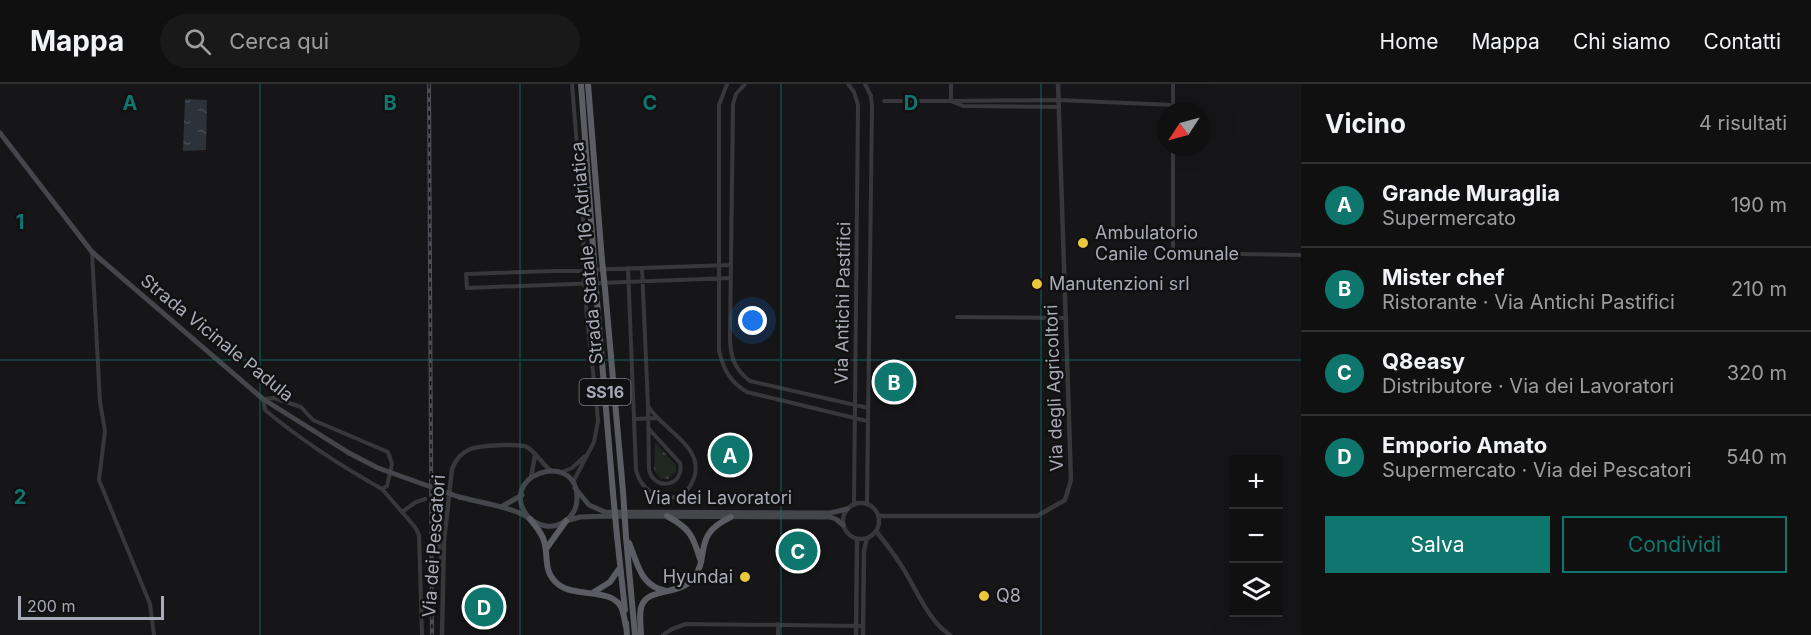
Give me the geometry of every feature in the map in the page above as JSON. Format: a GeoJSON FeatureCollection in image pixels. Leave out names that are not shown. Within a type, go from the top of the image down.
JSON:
{"type":"FeatureCollection","features":[{"type":"Feature","properties":{"kind":"highway","name":"Strada Statale 16 Adriatica"},"geometry":{"type":"LineString","coordinates":[[581,84],[596,290],[627,635]]}},
{"type":"Feature","properties":{"kind":"highway","name":"Strada Statale 16 Adriatica"},"geometry":{"type":"LineString","coordinates":[[588,84],[635,635]]}},
{"type":"Feature","properties":{"kind":"highway"},"geometry":{"type":"LineString","coordinates":[[668,516],[687,528],[694,539],[700,560]]}},
{"type":"Feature","properties":{"kind":"highway"},"geometry":{"type":"LineString","coordinates":[[641,635],[643,602],[647,598],[687,584],[694,577],[705,539],[718,523],[731,517]]}},
{"type":"Feature","properties":{"kind":"highway"},"geometry":{"type":"LineString","coordinates":[[530,519],[543,536],[545,561],[557,583],[568,590],[586,594],[602,594],[618,603],[622,609],[626,627]]}},
{"type":"Feature","properties":{"kind":"highway"},"geometry":{"type":"LineString","coordinates":[[545,550],[566,521]]}},
{"type":"Feature","properties":{"kind":"highway"},"geometry":{"type":"LineString","coordinates":[[626,537],[645,580],[656,589],[669,591]]}},
{"type":"Feature","properties":{"kind":"highway"},"geometry":{"type":"LineString","coordinates":[[586,594],[601,590],[617,574],[620,566]]}},
{"type":"Feature","properties":{"kind":"main road","name":"Strada Vicinale Padula"},"geometry":{"type":"LineString","coordinates":[[0,133],[92,252],[263,399],[349,453],[378,468],[459,497],[501,507],[538,524],[557,525],[580,517],[606,514]]}},
{"type":"Feature","properties":{"kind":"main road"},"geometry":{"type":"LineString","coordinates":[[530,519],[522,506],[524,485],[531,477],[550,470],[561,473],[574,485],[589,505],[606,514]]}},
{"type":"Feature","properties":{"kind":"main road"},"geometry":{"type":"LineString","coordinates":[[566,521],[577,505],[574,485]]}},
{"type":"Feature","properties":{"kind":"main road"},"geometry":{"type":"LineString","coordinates":[[501,507],[522,495]]}},
{"type":"Feature","properties":{"kind":"main road"},"geometry":{"type":"LineString","coordinates":[[830,515],[847,510]]}},
{"type":"Feature","properties":{"kind":"main road","name":"Via dei Lavoratori"},"geometry":{"type":"LineString","coordinates":[[606,514],[830,515]]}},
{"type":"Feature","properties":{"kind":"main road","name":"Via dei Lavoratori"},"geometry":{"type":"LineString","coordinates":[[606,514],[731,517],[830,515]]}},
{"type":"Feature","properties":{"kind":"main road"},"geometry":{"type":"LineString","coordinates":[[830,515],[843,525]]}},
{"type":"Feature","properties":{"kind":"street"},"geometry":{"type":"LineString","coordinates":[[572,84],[584,232],[585,282],[598,421],[594,442],[574,485]]}},
{"type":"Feature","properties":{"kind":"street"},"geometry":{"type":"LineString","coordinates":[[727,84],[719,105],[719,350],[721,363],[728,376],[738,386],[756,395],[867,421]]}},
{"type":"Feature","properties":{"kind":"street"},"geometry":{"type":"LineString","coordinates":[[745,84],[736,94],[733,104],[730,265],[730,350],[733,364],[740,374],[750,381],[868,408]]}},
{"type":"Feature","properties":{"kind":"street","name":"Via Antichi Pastifici"},"geometry":{"type":"LineString","coordinates":[[848,84],[858,101],[854,504]]}},
{"type":"Feature","properties":{"kind":"street","name":"Via Antichi Pastifici"},"geometry":{"type":"LineString","coordinates":[[865,84],[871,96],[872,107],[867,504]]}},
{"type":"Feature","properties":{"kind":"street"},"geometry":{"type":"LineString","coordinates":[[951,84],[951,101]]}},
{"type":"Feature","properties":{"kind":"street","name":"Via degli Agricoltori"},"geometry":{"type":"LineString","coordinates":[[878,516],[1037,516],[1065,500],[1071,480],[1058,84]]}},
{"type":"Feature","properties":{"kind":"street"},"geometry":{"type":"LineString","coordinates":[[1173,84],[1173,102]]}},
{"type":"Feature","properties":{"kind":"street"},"geometry":{"type":"LineString","coordinates":[[884,101],[1058,100],[1157,104]]}},
{"type":"Feature","properties":{"kind":"street"},"geometry":{"type":"LineString","coordinates":[[951,101],[963,106],[1059,107]]}},
{"type":"Feature","properties":{"kind":"street"},"geometry":{"type":"LineString","coordinates":[[1173,156],[1173,253],[1301,255]]}},
{"type":"Feature","properties":{"kind":"street"},"geometry":{"type":"LineString","coordinates":[[92,252],[100,402],[105,431],[99,480],[150,604],[154,635]]}},
{"type":"Feature","properties":{"kind":"street"},"geometry":{"type":"LineString","coordinates":[[730,265],[584,268],[466,274],[466,288],[730,278]]}},
{"type":"Feature","properties":{"kind":"street"},"geometry":{"type":"LineString","coordinates":[[642,267],[648,428],[651,475],[662,484],[671,483],[681,473],[680,463],[648,428]]}},
{"type":"Feature","properties":{"kind":"street"},"geometry":{"type":"LineString","coordinates":[[628,268],[638,479],[648,492],[656,496],[673,497],[681,494],[692,482],[696,466],[694,456],[689,448],[657,418],[647,402]]}},
{"type":"Feature","properties":{"kind":"street"},"geometry":{"type":"LineString","coordinates":[[957,317],[1066,318]]}},
{"type":"Feature","properties":{"kind":"street"},"geometry":{"type":"LineString","coordinates":[[719,322],[730,322]]}},
{"type":"Feature","properties":{"kind":"street"},"geometry":{"type":"LineString","coordinates":[[382,489],[387,486],[392,465],[388,452],[313,420],[301,407],[274,398],[263,399],[265,410],[293,433],[382,489],[415,527],[419,534],[422,635]]}},
{"type":"Feature","properties":{"kind":"street"},"geometry":{"type":"LineString","coordinates":[[634,419],[657,418]]}},
{"type":"Feature","properties":{"kind":"street","name":"Via dei Pescatori"},"geometry":{"type":"LineString","coordinates":[[442,635],[444,541],[452,469],[460,455],[474,447],[525,446],[550,470]]}},
{"type":"Feature","properties":{"kind":"street"},"geometry":{"type":"LineString","coordinates":[[561,473],[572,468],[588,454]]}},
{"type":"Feature","properties":{"kind":"street"},"geometry":{"type":"LineString","coordinates":[[531,477],[535,456]]}},
{"type":"Feature","properties":{"kind":"street"},"geometry":{"type":"LineString","coordinates":[[402,512],[416,502],[425,499]]}},
{"type":"Feature","properties":{"kind":"street"},"geometry":{"type":"LineString","coordinates":[[434,499],[439,499],[441,504],[439,557],[443,571]]}},
{"type":"Feature","properties":{"kind":"street"},"geometry":{"type":"LineString","coordinates":[[854,504],[867,504],[873,507],[878,516],[876,531],[867,538],[857,539],[848,534],[843,525],[847,510],[854,504]]}},
{"type":"Feature","properties":{"kind":"street"},"geometry":{"type":"LineString","coordinates":[[876,531],[899,562],[932,616],[950,635]]}},
{"type":"Feature","properties":{"kind":"street"},"geometry":{"type":"LineString","coordinates":[[863,635],[864,550],[867,538]]}},
{"type":"Feature","properties":{"kind":"street"},"geometry":{"type":"LineString","coordinates":[[856,635],[857,539]]}},
{"type":"Feature","properties":{"kind":"street"},"geometry":{"type":"LineString","coordinates":[[663,635],[672,628],[686,624],[863,626]]}},
{"type":"Feature","properties":{"kind":"street"},"geometry":{"type":"LineString","coordinates":[[778,624],[778,635]]}},
{"type":"Feature","properties":{"kind":"green space"},"geometry":{"type":"Polygon","coordinates":[[[655,442],[676,465],[676,472],[668,479],[661,479],[654,471],[655,442]]]}},
{"type":"Feature","properties":{"kind":"water"},"geometry":{"type":"Polygon","coordinates":[[[185,99],[207,100],[206,150],[183,151],[185,99]]]}},
{"type":"Feature","properties":{"kind":"railway"},"geometry":{"type":"LineString","coordinates":[[429,84],[432,635]]}},
{"type":"Feature","properties":{"kind":"place","name":"Ambulatorio Canile Comunale"},"geometry":{"type":"Point","coordinates":[1083,243]}},
{"type":"Feature","properties":{"kind":"place","name":"Manutenzioni srl"},"geometry":{"type":"Point","coordinates":[1037,284]}},
{"type":"Feature","properties":{"kind":"place","name":"Mister chef"},"geometry":{"type":"Point","coordinates":[894,382]}},
{"type":"Feature","properties":{"kind":"place","name":"Grande Muraglia"},"geometry":{"type":"Point","coordinates":[730,455]}},
{"type":"Feature","properties":{"kind":"place","name":"Q8easy"},"geometry":{"type":"Point","coordinates":[798,551]}},
{"type":"Feature","properties":{"kind":"place","name":"Hyundai"},"geometry":{"type":"Point","coordinates":[745,577]}},
{"type":"Feature","properties":{"kind":"place","name":"Q8"},"geometry":{"type":"Point","coordinates":[984,596]}},
{"type":"Feature","properties":{"kind":"place","name":"Emporio Amato"},"geometry":{"type":"Point","coordinates":[484,607]}}]}
